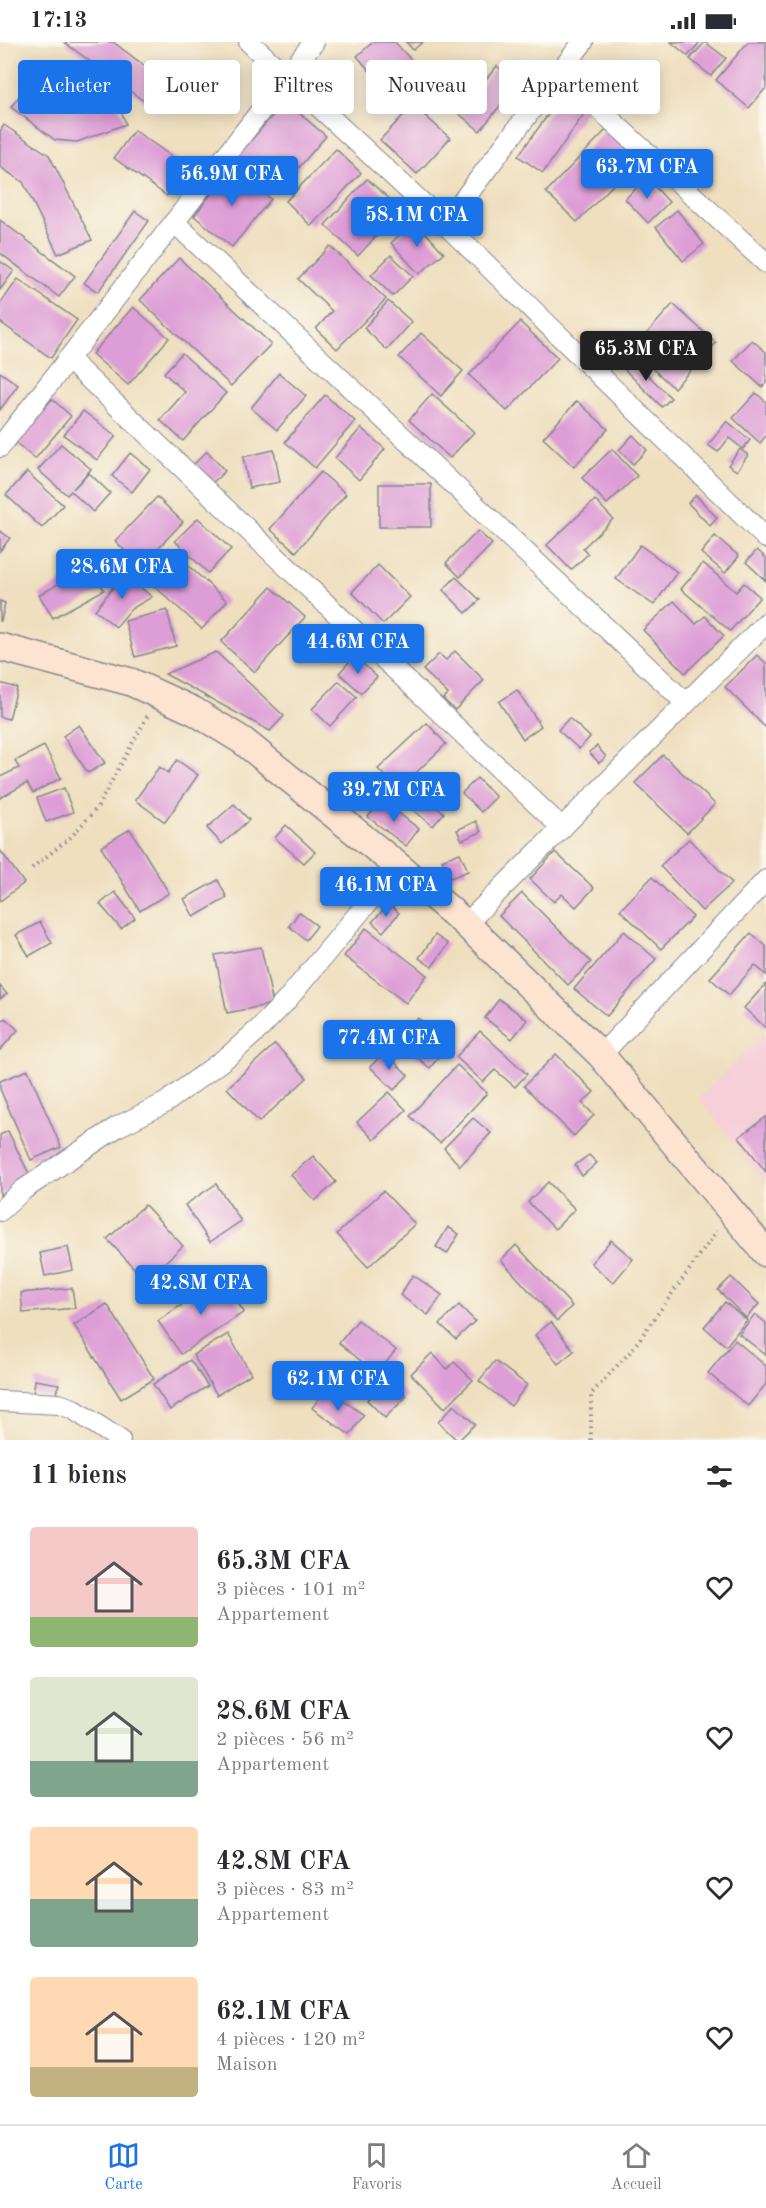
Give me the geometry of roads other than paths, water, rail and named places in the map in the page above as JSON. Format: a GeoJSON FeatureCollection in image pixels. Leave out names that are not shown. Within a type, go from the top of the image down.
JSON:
{"type":"FeatureCollection","features":[{"type":"Feature","properties":{"kind":"main road"},"geometry":{"type":"LineString","coordinates":[[0,647],[97,671],[159,693],[243,741],[466,924],[601,1055],[766,1253]]}},
{"type":"Feature","properties":{"kind":"street"},"geometry":{"type":"LineString","coordinates":[[249,42],[269,60]]}},
{"type":"Feature","properties":{"kind":"street"},"geometry":{"type":"LineString","coordinates":[[300,60],[314,42]]}},
{"type":"Feature","properties":{"kind":"street"},"geometry":{"type":"LineString","coordinates":[[570,60],[583,42]]}},
{"type":"Feature","properties":{"kind":"street"},"geometry":{"type":"LineString","coordinates":[[0,447],[258,114]]}},
{"type":"Feature","properties":{"kind":"street"},"geometry":{"type":"LineString","coordinates":[[328,114],[445,224],[766,538]]}},
{"type":"Feature","properties":{"kind":"street"},"geometry":{"type":"LineString","coordinates":[[445,224],[529,114]]}},
{"type":"Feature","properties":{"kind":"street"},"geometry":{"type":"LineString","coordinates":[[604,114],[766,263]]}},
{"type":"Feature","properties":{"kind":"street"},"geometry":{"type":"LineString","coordinates":[[174,222],[686,703]]}},
{"type":"Feature","properties":{"kind":"street"},"geometry":{"type":"LineString","coordinates":[[68,359],[562,828]]}},
{"type":"Feature","properties":{"kind":"street"},"geometry":{"type":"LineString","coordinates":[[466,924],[766,623]]}},
{"type":"Feature","properties":{"kind":"street"},"geometry":{"type":"LineString","coordinates":[[0,1211],[23,1190],[117,1127],[165,1103],[246,1041],[286,1001],[398,866]]}},
{"type":"Feature","properties":{"kind":"street"},"geometry":{"type":"LineString","coordinates":[[601,1055],[766,880]]}},
{"type":"Feature","properties":{"kind":"street"},"geometry":{"type":"LineString","coordinates":[[0,1401],[59,1404],[73,1409],[120,1440]]}}]}
